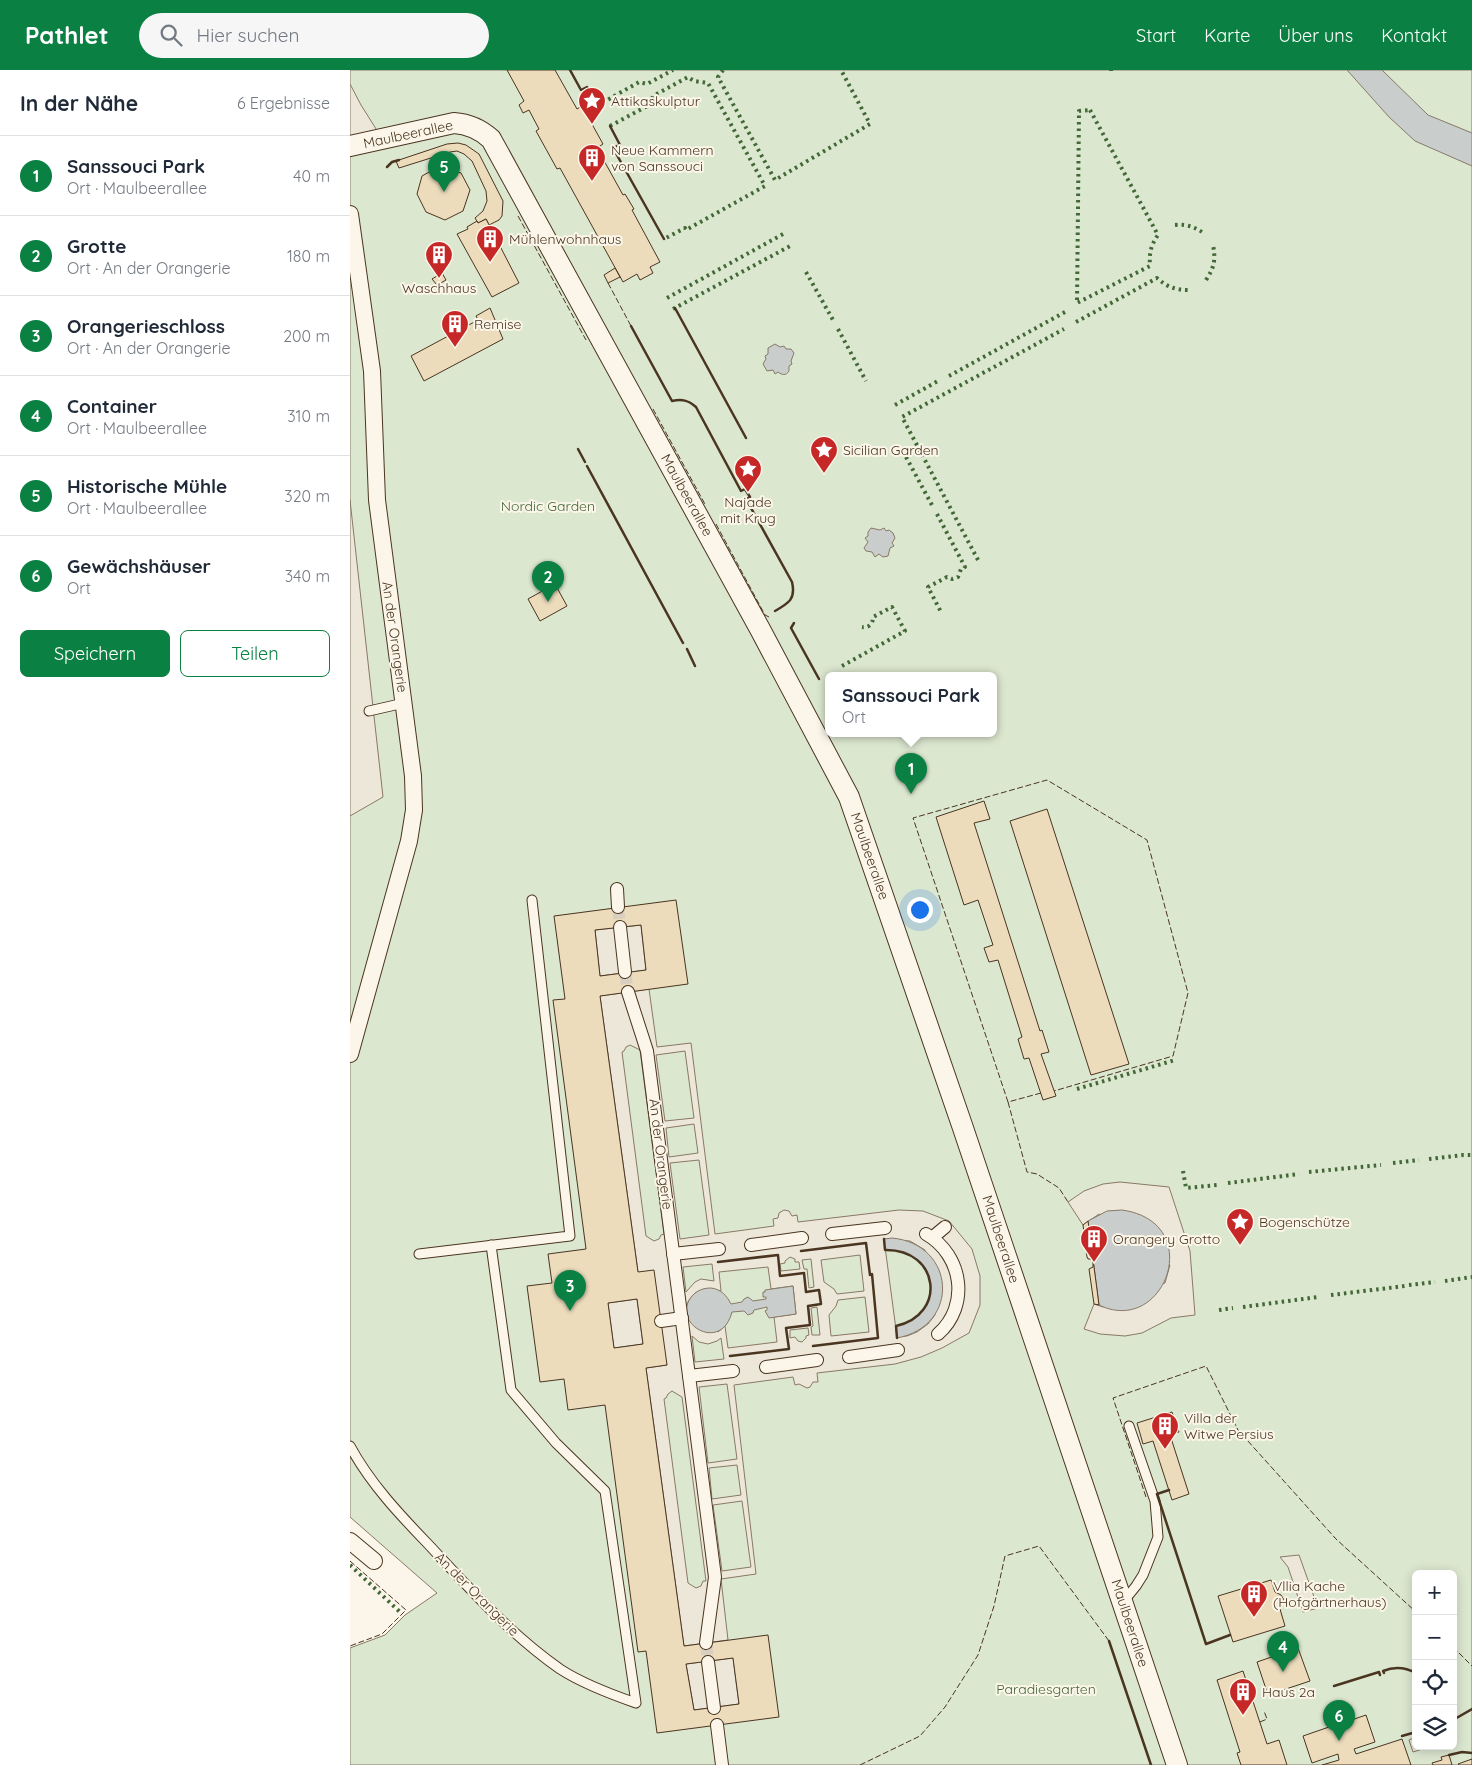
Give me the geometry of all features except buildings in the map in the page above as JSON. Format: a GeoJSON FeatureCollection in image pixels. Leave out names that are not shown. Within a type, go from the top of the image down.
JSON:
{"type":"FeatureCollection","features":[{"type":"Feature","properties":{"kind":"street","name":"Maulbeerallee"},"geometry":{"type":"LineString","coordinates":[[350,146],[454,123],[473,127],[491,139],[798,699],[852,805],[964,1128],[1177,1765]]}},
{"type":"Feature","properties":{"kind":"street","name":"An der Orangerie"},"geometry":{"type":"LineString","coordinates":[[350,214],[372,371],[376,500],[413,776],[414,810],[409,841],[350,1054]]}},
{"type":"Feature","properties":{"kind":"street"},"geometry":{"type":"LineString","coordinates":[[617,890],[618,907]]}},
{"type":"Feature","properties":{"kind":"street"},"geometry":{"type":"LineString","coordinates":[[620,927],[625,972]]}},
{"type":"Feature","properties":{"kind":"street","name":"An der Orangerie"},"geometry":{"type":"LineString","coordinates":[[628,992],[648,1051],[715,1577],[706,1643]]}},
{"type":"Feature","properties":{"kind":"street"},"geometry":{"type":"LineString","coordinates":[[945,1227],[930,1236],[957,1257],[964,1278],[963,1304],[942,1331],[958,1331]]}},
{"type":"Feature","properties":{"kind":"street"},"geometry":{"type":"LineString","coordinates":[[832,1234],[885,1228]]}},
{"type":"Feature","properties":{"kind":"street"},"geometry":{"type":"LineString","coordinates":[[751,1245],[802,1238]]}},
{"type":"Feature","properties":{"kind":"street"},"geometry":{"type":"LineString","coordinates":[[674,1254],[719,1249]]}},
{"type":"Feature","properties":{"kind":"street"},"geometry":{"type":"LineString","coordinates":[[661,1321],[682,1318]]}},
{"type":"Feature","properties":{"kind":"street"},"geometry":{"type":"LineString","coordinates":[[849,1357],[898,1350]]}},
{"type":"Feature","properties":{"kind":"street"},"geometry":{"type":"LineString","coordinates":[[766,1367],[817,1360]]}},
{"type":"Feature","properties":{"kind":"street"},"geometry":{"type":"LineString","coordinates":[[689,1376],[733,1371]]}},
{"type":"Feature","properties":{"kind":"street"},"geometry":{"type":"LineString","coordinates":[[350,1541],[374,1561]]}},
{"type":"Feature","properties":{"kind":"street"},"geometry":{"type":"LineString","coordinates":[[708,1662],[714,1708]]}},
{"type":"Feature","properties":{"kind":"street"},"geometry":{"type":"LineString","coordinates":[[716,1726],[722,1765]]}},
{"type":"Feature","properties":{"kind":"lane"},"geometry":{"type":"LineString","coordinates":[[369,711],[404,703]]}},
{"type":"Feature","properties":{"kind":"lane"},"geometry":{"type":"LineString","coordinates":[[420,1254],[570,1236],[532,900]]}},
{"type":"Feature","properties":{"kind":"lane","name":"An der Orangerie"},"geometry":{"type":"LineString","coordinates":[[350,1446],[378,1488],[400,1516],[457,1576],[509,1626],[561,1669],[589,1685],[636,1703],[605,1491],[556,1443],[511,1390],[491,1245]]}},
{"type":"Feature","properties":{"kind":"lane"},"geometry":{"type":"LineString","coordinates":[[1123,1602],[1143,1575],[1158,1537],[1155,1501],[1129,1426]]}},
{"type":"Feature","properties":{"kind":"green space"},"geometry":{"type":"Polygon","coordinates":[[[350,70],[1472,70],[1472,1765],[350,1765],[350,1648],[385,1635],[405,1615],[437,1593],[350,1517],[350,70]]]}},
{"type":"Feature","properties":{"kind":"shaded area"},"geometry":{"type":"Polygon","coordinates":[[[1347,70],[1382,70],[1428,115],[1472,133],[1472,166],[1415,141],[1389,117],[1347,70]]]}},
{"type":"Feature","properties":{"kind":"shaded area"},"geometry":{"type":"Polygon","coordinates":[[[350,84],[361,105],[383,140],[350,146],[350,84]]]}},
{"type":"Feature","properties":{"kind":"shaded area"},"geometry":{"type":"Polygon","coordinates":[[[775,344],[791,349],[794,353],[788,373],[782,374],[778,372],[775,374],[773,370],[767,371],[763,364],[766,359],[765,356],[768,354],[768,348],[775,344]]]}},
{"type":"Feature","properties":{"kind":"shaded area"},"geometry":{"type":"Polygon","coordinates":[[[350,500],[383,797],[350,816],[350,500]]]}},
{"type":"Feature","properties":{"kind":"shaded area"},"geometry":{"type":"Polygon","coordinates":[[[871,528],[880,530],[884,528],[886,531],[889,530],[893,533],[895,538],[892,543],[894,546],[890,548],[888,556],[883,557],[879,554],[875,557],[872,552],[866,551],[864,548],[868,542],[865,538],[868,536],[871,528]]]}},
{"type":"Feature","properties":{"kind":"shaded area"},"geometry":{"type":"Polygon","coordinates":[[[641,925],[646,970],[600,976],[595,930],[641,925]]]}},
{"type":"Feature","properties":{"kind":"shaded area"},"geometry":{"type":"Polygon","coordinates":[[[649,989],[657,1047],[691,1043],[715,1234],[774,1226],[773,1219],[778,1218],[779,1213],[784,1210],[789,1211],[792,1216],[797,1215],[798,1222],[899,1210],[923,1211],[949,1221],[972,1249],[980,1276],[980,1305],[969,1333],[942,1348],[921,1357],[895,1364],[817,1373],[818,1382],[813,1382],[807,1388],[799,1384],[795,1385],[793,1377],[734,1385],[756,1574],[721,1579],[728,1640],[684,1646],[646,1368],[667,1365],[638,1272],[600,996],[649,989]],[[630,1045],[622,1052],[646,1236],[654,1241],[664,1234],[640,1050],[630,1045]],[[685,1051],[656,1055],[665,1121],[694,1118],[685,1051]],[[694,1124],[666,1128],[669,1157],[698,1153],[694,1124]],[[699,1160],[670,1163],[680,1239],[709,1235],[699,1160]],[[884,1239],[897,1337],[917,1332],[928,1324],[935,1315],[925,1250],[910,1241],[884,1239]],[[860,1255],[821,1260],[824,1282],[834,1289],[837,1294],[864,1291],[860,1255]],[[790,1257],[785,1263],[780,1264],[781,1271],[800,1269],[799,1262],[795,1262],[795,1259],[790,1257]],[[811,1259],[802,1260],[804,1269],[807,1269],[809,1288],[814,1287],[811,1259]],[[712,1264],[683,1267],[686,1292],[695,1282],[701,1279],[714,1281],[712,1264]],[[768,1267],[719,1272],[721,1291],[704,1289],[695,1293],[687,1304],[718,1332],[725,1326],[728,1348],[777,1342],[774,1317],[796,1314],[793,1286],[771,1289],[768,1267]],[[865,1297],[838,1300],[829,1315],[831,1336],[869,1332],[865,1297]],[[817,1307],[811,1308],[813,1326],[811,1327],[812,1335],[820,1335],[817,1307]],[[808,1328],[790,1330],[790,1338],[795,1337],[798,1341],[802,1342],[809,1335],[808,1328]],[[692,1336],[695,1362],[724,1359],[721,1338],[708,1344],[699,1342],[692,1336]],[[727,1384],[699,1387],[708,1463],[737,1459],[727,1384]],[[672,1391],[664,1399],[688,1583],[696,1588],[701,1586],[703,1581],[706,1581],[682,1397],[672,1391]],[[737,1465],[709,1468],[712,1499],[741,1495],[737,1465]],[[742,1501],[713,1505],[722,1571],[751,1567],[742,1501]]]}},
{"type":"Feature","properties":{"kind":"shaded area"},"geometry":{"type":"Polygon","coordinates":[[[1120,1182],[1169,1187],[1190,1251],[1195,1315],[1171,1318],[1142,1333],[1125,1336],[1100,1334],[1084,1329],[1094,1304],[1103,1307],[1165,1283],[1170,1265],[1099,1214],[1083,1225],[1068,1202],[1084,1191],[1103,1184],[1120,1182]]]}},
{"type":"Feature","properties":{"kind":"shaded area"},"geometry":{"type":"Polygon","coordinates":[[[1122,1210],[1148,1219],[1164,1234],[1169,1254],[1167,1274],[1158,1292],[1142,1305],[1122,1311],[1099,1305],[1088,1221],[1107,1211],[1122,1210]]]}},
{"type":"Feature","properties":{"kind":"shaded area"},"geometry":{"type":"Polygon","coordinates":[[[892,1238],[913,1244],[929,1254],[939,1269],[942,1286],[940,1303],[932,1318],[918,1331],[897,1338],[896,1326],[912,1320],[924,1309],[929,1297],[930,1284],[926,1271],[917,1260],[903,1253],[885,1250],[884,1239],[892,1238]]]}},
{"type":"Feature","properties":{"kind":"shaded area"},"geometry":{"type":"Polygon","coordinates":[[[793,1286],[796,1314],[769,1318],[765,1311],[767,1307],[754,1310],[753,1313],[748,1315],[744,1311],[732,1312],[726,1325],[718,1331],[708,1333],[699,1330],[691,1324],[687,1315],[687,1305],[693,1295],[704,1289],[711,1288],[721,1291],[731,1304],[742,1302],[748,1297],[753,1301],[766,1299],[766,1297],[763,1297],[765,1290],[793,1286]]]}},
{"type":"Feature","properties":{"kind":"shaded area"},"geometry":{"type":"Polygon","coordinates":[[[637,1299],[643,1344],[614,1348],[608,1303],[637,1299]]]}},
{"type":"Feature","properties":{"kind":"shaded area"},"geometry":{"type":"Polygon","coordinates":[[[1299,1555],[1318,1608],[1303,1612],[1288,1567],[1280,1557],[1299,1555]]]}},
{"type":"Feature","properties":{"kind":"shaded area"},"geometry":{"type":"Polygon","coordinates":[[[733,1658],[739,1704],[694,1710],[686,1664],[733,1658]]]}},
{"type":"Feature","properties":{"kind":"tunnel"},"geometry":{"type":"LineString","coordinates":[[618,907],[620,927]]}},
{"type":"Feature","properties":{"kind":"tunnel"},"geometry":{"type":"LineString","coordinates":[[625,972],[628,992]]}},
{"type":"Feature","properties":{"kind":"tunnel"},"geometry":{"type":"LineString","coordinates":[[706,1643],[708,1662]]}},
{"type":"Feature","properties":{"kind":"hedge"},"geometry":{"type":"LineString","coordinates":[[597,106],[639,82],[647,84],[673,70]]}},
{"type":"Feature","properties":{"kind":"hedge"},"geometry":{"type":"LineString","coordinates":[[723,70],[718,77],[775,180],[870,124],[841,70]]}},
{"type":"Feature","properties":{"kind":"hedge"},"geometry":{"type":"LineString","coordinates":[[610,126],[651,104],[653,96],[688,77],[694,81],[708,83],[765,186],[686,230],[685,228],[664,239]]}},
{"type":"Feature","properties":{"kind":"hedge"},"geometry":{"type":"LineString","coordinates":[[1090,110],[1158,235],[1151,249],[1150,266],[1077,303],[1079,111],[1090,110]]}},
{"type":"Feature","properties":{"kind":"hedge"},"geometry":{"type":"LineString","coordinates":[[1175,225],[1191,226],[1205,234]]}},
{"type":"Feature","properties":{"kind":"hedge"},"geometry":{"type":"LineString","coordinates":[[667,298],[785,233]]}},
{"type":"Feature","properties":{"kind":"hedge"},"geometry":{"type":"LineString","coordinates":[[673,309],[792,245]]}},
{"type":"Feature","properties":{"kind":"hedge"},"geometry":{"type":"LineString","coordinates":[[1206,280],[1214,264],[1213,245]]}},
{"type":"Feature","properties":{"kind":"hedge"},"geometry":{"type":"LineString","coordinates":[[806,272],[833,320]]}},
{"type":"Feature","properties":{"kind":"hedge"},"geometry":{"type":"LineString","coordinates":[[1076,322],[1157,278],[1171,287],[1189,290]]}},
{"type":"Feature","properties":{"kind":"hedge"},"geometry":{"type":"LineString","coordinates":[[949,376],[1065,312]]}},
{"type":"Feature","properties":{"kind":"hedge"},"geometry":{"type":"LineString","coordinates":[[838,329],[866,381]]}},
{"type":"Feature","properties":{"kind":"hedge"},"geometry":{"type":"LineString","coordinates":[[978,560],[902,417],[1064,329]]}},
{"type":"Feature","properties":{"kind":"hedge"},"geometry":{"type":"LineString","coordinates":[[895,405],[938,381]]}},
{"type":"Feature","properties":{"kind":"hedge"},"geometry":{"type":"LineString","coordinates":[[906,457],[933,507]]}},
{"type":"Feature","properties":{"kind":"hedge"},"geometry":{"type":"LineString","coordinates":[[937,514],[965,567],[961,569],[958,577],[952,579],[947,577],[928,587],[942,614]]}},
{"type":"Feature","properties":{"kind":"hedge"},"geometry":{"type":"LineString","coordinates":[[842,666],[905,631],[892,607],[873,617],[869,626],[862,627]]}},
{"type":"Feature","properties":{"kind":"hedge"},"geometry":{"type":"LineString","coordinates":[[1077,1089],[1175,1060]]}},
{"type":"Feature","properties":{"kind":"hedge"},"geometry":{"type":"LineString","coordinates":[[1429,1159],[1472,1155]]}},
{"type":"Feature","properties":{"kind":"hedge"},"geometry":{"type":"LineString","coordinates":[[1393,1163],[1419,1160]]}},
{"type":"Feature","properties":{"kind":"hedge"},"geometry":{"type":"LineString","coordinates":[[1309,1172],[1381,1165]]}},
{"type":"Feature","properties":{"kind":"hedge"},"geometry":{"type":"LineString","coordinates":[[1183,1171],[1186,1188],[1217,1185]]}},
{"type":"Feature","properties":{"kind":"hedge"},"geometry":{"type":"LineString","coordinates":[[1228,1183],[1299,1174]]}},
{"type":"Feature","properties":{"kind":"hedge"},"geometry":{"type":"LineString","coordinates":[[1445,1281],[1472,1277]]}},
{"type":"Feature","properties":{"kind":"hedge"},"geometry":{"type":"LineString","coordinates":[[1409,1285],[1435,1282]]}},
{"type":"Feature","properties":{"kind":"hedge"},"geometry":{"type":"LineString","coordinates":[[1331,1295],[1405,1286]]}},
{"type":"Feature","properties":{"kind":"hedge"},"geometry":{"type":"LineString","coordinates":[[1243,1307],[1318,1297]]}},
{"type":"Feature","properties":{"kind":"hedge"},"geometry":{"type":"LineString","coordinates":[[1219,1310],[1233,1308]]}},
{"type":"Feature","properties":{"kind":"hedge"},"geometry":{"type":"LineString","coordinates":[[350,1565],[401,1613]]}},
{"type":"Feature","properties":{"kind":"fence"},"geometry":{"type":"LineString","coordinates":[[518,216],[586,340]]}},
{"type":"Feature","properties":{"kind":"fence"},"geometry":{"type":"LineString","coordinates":[[608,283],[631,326]]}},
{"type":"Feature","properties":{"kind":"fence"},"geometry":{"type":"LineString","coordinates":[[653,409],[706,506]]}},
{"type":"Feature","properties":{"kind":"fence"},"geometry":{"type":"LineString","coordinates":[[716,524],[765,615],[769,617]]}},
{"type":"Feature","properties":{"kind":"fence"},"geometry":{"type":"LineString","coordinates":[[1041,1093],[1008,1102],[913,818],[1047,780],[1147,840],[1188,993],[1173,1056],[1054,1091]]}},
{"type":"Feature","properties":{"kind":"fence"},"geometry":{"type":"LineString","coordinates":[[1008,1102],[1027,1172],[1037,1174],[1059,1188],[1068,1202]]}},
{"type":"Feature","properties":{"kind":"fence"},"geometry":{"type":"LineString","coordinates":[[1146,1497],[1113,1398],[1206,1366],[1238,1430],[1336,1539],[1412,1608]]}},
{"type":"Feature","properties":{"kind":"fence"},"geometry":{"type":"LineString","coordinates":[[860,1765],[920,1736],[945,1707],[978,1655],[994,1606],[1005,1556],[1039,1546],[1109,1641],[1151,1765]]}},
{"type":"Feature","properties":{"kind":"fence"},"geometry":{"type":"LineString","coordinates":[[350,1561],[406,1610],[382,1634],[350,1646]]}},
{"type":"Feature","properties":{"kind":"fence"},"geometry":{"type":"LineString","coordinates":[[1457,1651],[1472,1666]]}},
{"type":"Feature","properties":{"kind":"fence"},"geometry":{"type":"LineString","coordinates":[[1260,1722],[1267,1719],[1264,1711]]}},
{"type":"Feature","properties":{"kind":"wall"},"geometry":{"type":"LineString","coordinates":[[570,70],[581,90],[587,87],[597,106]]}},
{"type":"Feature","properties":{"kind":"wall"},"geometry":{"type":"LineString","coordinates":[[610,126],[620,145],[613,148],[664,239]]}},
{"type":"Feature","properties":{"kind":"wall"},"geometry":{"type":"LineString","coordinates":[[387,167],[392,162],[399,160]]}},
{"type":"Feature","properties":{"kind":"wall"},"geometry":{"type":"LineString","coordinates":[[675,308],[746,438]]}},
{"type":"Feature","properties":{"kind":"wall"},"geometry":{"type":"LineString","coordinates":[[631,326],[672,401],[685,401],[696,407],[741,491],[745,489],[750,497],[746,499],[792,582],[792,597],[775,611]]}},
{"type":"Feature","properties":{"kind":"wall"},"geometry":{"type":"LineString","coordinates":[[578,449],[585,462]]}},
{"type":"Feature","properties":{"kind":"wall"},"geometry":{"type":"LineString","coordinates":[[587,466],[683,643]]}},
{"type":"Feature","properties":{"kind":"wall"},"geometry":{"type":"LineString","coordinates":[[794,623],[791,628],[819,679]]}},
{"type":"Feature","properties":{"kind":"wall"},"geometry":{"type":"LineString","coordinates":[[687,649],[695,666]]}},
{"type":"Feature","properties":{"kind":"wall"},"geometry":{"type":"LineString","coordinates":[[884,1239],[885,1250],[903,1253],[917,1260],[926,1271],[930,1284],[929,1297],[924,1309],[912,1320],[896,1326],[897,1338]]}},
{"type":"Feature","properties":{"kind":"wall"},"geometry":{"type":"LineString","coordinates":[[801,1251],[866,1243],[870,1275],[872,1274],[878,1338],[813,1346]]}},
{"type":"Feature","properties":{"kind":"wall"},"geometry":{"type":"LineString","coordinates":[[718,1262],[778,1255],[780,1276],[804,1273],[806,1292],[819,1290],[821,1304],[808,1306],[810,1325],[786,1328],[789,1349],[730,1356]]}},
{"type":"Feature","properties":{"kind":"wall"},"geometry":{"type":"LineString","coordinates":[[1169,1490],[1157,1494],[1206,1644],[1230,1635]]}},
{"type":"Feature","properties":{"kind":"wall"},"geometry":{"type":"LineString","coordinates":[[1109,1641],[1151,1765]]}},
{"type":"Feature","properties":{"kind":"wall"},"geometry":{"type":"LineString","coordinates":[[1384,1673],[1383,1671],[1387,1669],[1396,1668],[1412,1671]]}},
{"type":"Feature","properties":{"kind":"wall"},"geometry":{"type":"LineString","coordinates":[[1334,1686],[1379,1672],[1380,1675]]}},
{"type":"Feature","properties":{"kind":"wall"},"geometry":{"type":"LineString","coordinates":[[1457,1718],[1472,1709]]}},
{"type":"Feature","properties":{"kind":"wall"},"geometry":{"type":"LineString","coordinates":[[1402,1736],[1412,1733]]}},
{"type":"Feature","properties":{"kind":"wall"},"geometry":{"type":"LineString","coordinates":[[1449,1755],[1462,1752],[1472,1753]]}},
{"type":"Feature","properties":{"kind":"place","name":"Attikaskulptur"},"geometry":{"type":"Point","coordinates":[592,125]}},
{"type":"Feature","properties":{"kind":"place","name":"Neue Kammern von Sanssouci"},"geometry":{"type":"Point","coordinates":[592,182]}},
{"type":"Feature","properties":{"kind":"place","name":"Historische Mühle"},"geometry":{"type":"Point","coordinates":[444,192]}},
{"type":"Feature","properties":{"kind":"place","name":"Mühlenwohnhaus"},"geometry":{"type":"Point","coordinates":[490,263]}},
{"type":"Feature","properties":{"kind":"place","name":"Waschhaus"},"geometry":{"type":"Point","coordinates":[439,279]}},
{"type":"Feature","properties":{"kind":"place","name":"Remise"},"geometry":{"type":"Point","coordinates":[455,348]}},
{"type":"Feature","properties":{"kind":"place","name":"Sicilian Garden"},"geometry":{"type":"Point","coordinates":[824,474]}},
{"type":"Feature","properties":{"kind":"place","name":"Najade mit Krug"},"geometry":{"type":"Point","coordinates":[748,493]}},
{"type":"Feature","properties":{"kind":"place","name":"Grotte"},"geometry":{"type":"Point","coordinates":[548,602]}},
{"type":"Feature","properties":{"kind":"place","name":"Sanssouci Park"},"geometry":{"type":"Point","coordinates":[911,794]}},
{"type":"Feature","properties":{"kind":"place","name":"Bogenschütze"},"geometry":{"type":"Point","coordinates":[1240,1246]}},
{"type":"Feature","properties":{"kind":"place","name":"Orangery Grotto"},"geometry":{"type":"Point","coordinates":[1094,1263]}},
{"type":"Feature","properties":{"kind":"place","name":"Orangerieschloss"},"geometry":{"type":"Point","coordinates":[570,1311]}},
{"type":"Feature","properties":{"kind":"place","name":"Villa der Witwe Persius"},"geometry":{"type":"Point","coordinates":[1165,1450]}},
{"type":"Feature","properties":{"kind":"place","name":"Vllia Kache (Hofgärtnerhaus)"},"geometry":{"type":"Point","coordinates":[1254,1618]}},
{"type":"Feature","properties":{"kind":"place","name":"Container"},"geometry":{"type":"Point","coordinates":[1283,1672]}},
{"type":"Feature","properties":{"kind":"place","name":"Haus 2a"},"geometry":{"type":"Point","coordinates":[1243,1716]}},
{"type":"Feature","properties":{"kind":"place","name":"Gewächshäuser"},"geometry":{"type":"Point","coordinates":[1339,1741]}},
{"type":"Feature","properties":{"kind":"park label","name":"Nordic Garden"},"geometry":{"type":"Point","coordinates":[548,506]}},
{"type":"Feature","properties":{"kind":"park label","name":"Paradiesgarten"},"geometry":{"type":"Point","coordinates":[1046,1689]}}]}
